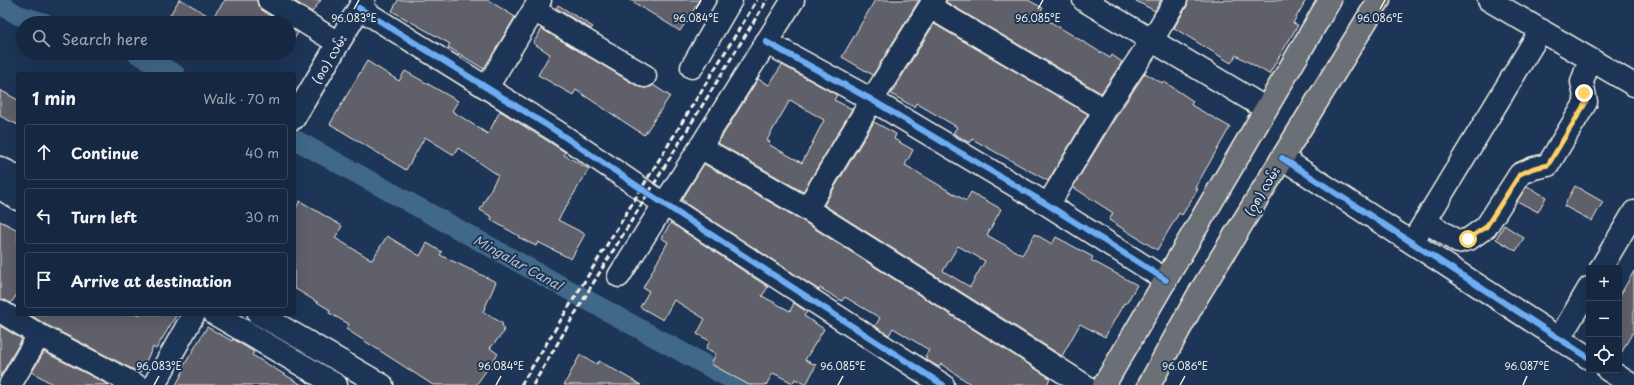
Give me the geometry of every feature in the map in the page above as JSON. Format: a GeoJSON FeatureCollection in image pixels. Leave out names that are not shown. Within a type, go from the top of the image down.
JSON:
{"type":"FeatureCollection","features":[{"type":"Feature","properties":{"kind":"main road"},"geometry":{"type":"LineString","coordinates":[[1104,385],[1265,108],[1330,0]]}},
{"type":"Feature","properties":{"kind":"main road","name":"(၇၈) လမ်း"},"geometry":{"type":"LineString","coordinates":[[1149,385],[1197,296],[1379,0]]}},
{"type":"Feature","properties":{"kind":"street"},"geometry":{"type":"LineString","coordinates":[[269,0],[295,16]]}},
{"type":"Feature","properties":{"kind":"street"},"geometry":{"type":"LineString","coordinates":[[692,67],[731,0]]}},
{"type":"Feature","properties":{"kind":"street"},"geometry":{"type":"LineString","coordinates":[[619,276],[793,0]]}},
{"type":"Feature","properties":{"kind":"street"},"geometry":{"type":"LineString","coordinates":[[1084,0],[1265,108]]}},
{"type":"Feature","properties":{"kind":"street"},"geometry":{"type":"LineString","coordinates":[[1048,205],[1105,110],[1152,40],[1176,0]]}},
{"type":"Feature","properties":{"kind":"street"},"geometry":{"type":"LineString","coordinates":[[1489,0],[1634,85]]}},
{"type":"Feature","properties":{"kind":"street"},"geometry":{"type":"LineString","coordinates":[[362,4],[487,87],[556,130],[664,204],[943,385]]}},
{"type":"Feature","properties":{"kind":"street","name":"(၈၀) လမ်း"},"geometry":{"type":"LineString","coordinates":[[296,115],[362,4]]}},
{"type":"Feature","properties":{"kind":"street"},"geometry":{"type":"LineString","coordinates":[[807,209],[872,100],[932,4],[1105,110]]}},
{"type":"Feature","properties":{"kind":"street"},"geometry":{"type":"LineString","coordinates":[[487,87],[537,5],[645,76]]}},
{"type":"Feature","properties":{"kind":"street"},"geometry":{"type":"LineString","coordinates":[[296,17],[338,43]]}},
{"type":"Feature","properties":{"kind":"street"},"geometry":{"type":"LineString","coordinates":[[1412,243],[1541,30]]}},
{"type":"Feature","properties":{"kind":"street"},"geometry":{"type":"LineString","coordinates":[[766,42],[872,100],[1048,205],[1166,280]]}},
{"type":"Feature","properties":{"kind":"street"},"geometry":{"type":"LineString","coordinates":[[1425,221],[1458,242],[1468,239],[1486,227],[1520,174],[1534,168],[1548,165],[1586,102],[1582,82],[1590,59]]}},
{"type":"Feature","properties":{"kind":"street"},"geometry":{"type":"LineString","coordinates":[[700,147],[807,209],[1084,385]]}},
{"type":"Feature","properties":{"kind":"street"},"geometry":{"type":"LineString","coordinates":[[1282,158],[1586,356]]}},
{"type":"Feature","properties":{"kind":"street"},"geometry":{"type":"LineString","coordinates":[[5,179],[16,196]]}},
{"type":"Feature","properties":{"kind":"street"},"geometry":{"type":"LineString","coordinates":[[1603,265],[1634,212]]}},
{"type":"Feature","properties":{"kind":"street"},"geometry":{"type":"LineString","coordinates":[[1559,338],[1586,293]]}},
{"type":"Feature","properties":{"kind":"street"},"geometry":{"type":"LineString","coordinates":[[0,311],[39,336],[136,385]]}},
{"type":"Feature","properties":{"kind":"street"},"geometry":{"type":"LineString","coordinates":[[154,385],[193,316]]}},
{"type":"Feature","properties":{"kind":"street"},"geometry":{"type":"LineString","coordinates":[[218,316],[336,385]]}},
{"type":"Feature","properties":{"kind":"street"},"geometry":{"type":"LineString","coordinates":[[262,316],[382,385]]}},
{"type":"Feature","properties":{"kind":"street"},"geometry":{"type":"LineString","coordinates":[[270,316],[292,334]]}},
{"type":"Feature","properties":{"kind":"street"},"geometry":{"type":"LineString","coordinates":[[10,385],[39,336]]}},
{"type":"Feature","properties":{"kind":"street"},"geometry":{"type":"LineString","coordinates":[[1613,373],[1632,385]]}},
{"type":"Feature","properties":{"kind":"building"},"geometry":{"type":"Polygon","coordinates":[[[179,0],[182,0],[209,16],[169,16],[179,0]]]}},
{"type":"Feature","properties":{"kind":"building"},"geometry":{"type":"Polygon","coordinates":[[[225,0],[257,0],[258,6],[271,16],[213,16],[225,0]]]}},
{"type":"Feature","properties":{"kind":"building"},"geometry":{"type":"Polygon","coordinates":[[[293,0],[321,0],[312,12],[293,0]]]}},
{"type":"Feature","properties":{"kind":"building"},"geometry":{"type":"Polygon","coordinates":[[[398,0],[488,0],[515,17],[484,69],[448,47],[450,44],[392,11],[398,0]]]}},
{"type":"Feature","properties":{"kind":"building"},"geometry":{"type":"Polygon","coordinates":[[[630,0],[700,0],[680,31],[630,0]]]}},
{"type":"Feature","properties":{"kind":"building"},"geometry":{"type":"Polygon","coordinates":[[[875,0],[919,0],[873,75],[842,57],[875,0]]]}},
{"type":"Feature","properties":{"kind":"building"},"geometry":{"type":"Polygon","coordinates":[[[946,0],[1028,0],[1043,8],[1039,15],[1110,58],[1112,55],[1122,62],[1101,93],[946,2],[946,0]]]}},
{"type":"Feature","properties":{"kind":"building"},"geometry":{"type":"Polygon","coordinates":[[[1134,0],[1161,0],[1155,11],[1134,0]]]}},
{"type":"Feature","properties":{"kind":"building"},"geometry":{"type":"Polygon","coordinates":[[[1188,0],[1306,0],[1293,23],[1298,25],[1269,74],[1236,55],[1231,63],[1174,28],[1187,6],[1188,0]]]}},
{"type":"Feature","properties":{"kind":"building"},"geometry":{"type":"Polygon","coordinates":[[[558,5],[593,27],[591,29],[556,8],[558,5]]]}},
{"type":"Feature","properties":{"kind":"building"},"geometry":{"type":"Polygon","coordinates":[[[934,24],[1088,114],[1048,181],[972,139],[970,143],[953,133],[957,127],[916,103],[914,107],[891,94],[934,24]]]}},
{"type":"Feature","properties":{"kind":"building"},"geometry":{"type":"Polygon","coordinates":[[[542,29],[639,87],[645,88],[653,85],[670,96],[644,135],[576,90],[573,95],[538,75],[550,54],[533,43],[542,29]]]}},
{"type":"Feature","properties":{"kind":"building"},"geometry":{"type":"Polygon","coordinates":[[[367,61],[399,81],[405,71],[458,101],[452,111],[488,134],[500,111],[565,152],[564,155],[589,169],[558,220],[585,234],[571,259],[538,242],[536,246],[518,237],[519,236],[491,220],[492,217],[480,210],[498,175],[458,148],[454,155],[425,137],[406,170],[330,124],[367,61]]]}},
{"type":"Feature","properties":{"kind":"building"},"geometry":{"type":"Polygon","coordinates":[[[782,65],[837,95],[834,100],[852,109],[803,192],[718,143],[758,79],[769,85],[782,65]],[[790,100],[767,140],[770,142],[768,144],[802,163],[824,120],[790,100]]]}},
{"type":"Feature","properties":{"kind":"building"},"geometry":{"type":"Polygon","coordinates":[[[1145,73],[1162,83],[1163,81],[1193,101],[1191,105],[1230,127],[1195,188],[1198,189],[1182,215],[1179,213],[1157,250],[1109,220],[1113,213],[1073,187],[1145,73]]]}},
{"type":"Feature","properties":{"kind":"building"},"geometry":{"type":"Polygon","coordinates":[[[0,90],[16,99],[16,124],[0,116],[0,90]]]}},
{"type":"Feature","properties":{"kind":"building"},"geometry":{"type":"Polygon","coordinates":[[[874,122],[896,134],[894,139],[913,150],[905,165],[966,201],[971,192],[1001,209],[987,235],[1022,255],[1035,234],[1052,244],[1056,237],[1093,257],[1091,260],[1137,285],[1126,304],[1124,303],[1105,337],[1080,324],[1062,356],[824,205],[874,122]],[[958,246],[943,271],[970,287],[985,261],[958,246]]]}},
{"type":"Feature","properties":{"kind":"building"},"geometry":{"type":"Polygon","coordinates":[[[704,164],[801,220],[1050,378],[1047,385],[972,385],[941,364],[939,367],[925,359],[927,357],[925,356],[929,350],[893,328],[889,335],[875,326],[880,318],[845,297],[842,301],[820,288],[819,290],[685,203],[686,202],[682,200],[704,164]]]}},
{"type":"Feature","properties":{"kind":"building"},"geometry":{"type":"Polygon","coordinates":[[[1527,186],[1546,197],[1538,212],[1517,201],[1527,186]]]}},
{"type":"Feature","properties":{"kind":"building"},"geometry":{"type":"Polygon","coordinates":[[[1575,186],[1603,202],[1592,221],[1564,206],[1575,186]]]}},
{"type":"Feature","properties":{"kind":"building"},"geometry":{"type":"Polygon","coordinates":[[[300,201],[342,226],[335,238],[372,260],[387,236],[420,256],[427,243],[442,252],[440,255],[496,282],[483,312],[502,323],[504,332],[490,348],[498,354],[476,385],[433,385],[346,329],[349,324],[329,313],[330,310],[296,289],[296,208],[300,201]]]}},
{"type":"Feature","properties":{"kind":"building"},"geometry":{"type":"Polygon","coordinates":[[[0,221],[16,229],[16,296],[11,303],[0,299],[0,221]]]}},
{"type":"Feature","properties":{"kind":"building"},"geometry":{"type":"Polygon","coordinates":[[[671,223],[768,287],[762,296],[790,311],[794,303],[807,312],[804,316],[824,329],[805,360],[816,365],[806,385],[795,379],[793,383],[773,373],[766,385],[749,385],[711,364],[716,354],[706,348],[710,341],[697,334],[705,319],[674,300],[663,320],[640,307],[649,291],[643,288],[668,242],[661,238],[671,223]]]}},
{"type":"Feature","properties":{"kind":"building"},"geometry":{"type":"Polygon","coordinates":[[[1504,225],[1524,238],[1516,251],[1496,239],[1504,225]]]}},
{"type":"Feature","properties":{"kind":"building"},"geometry":{"type":"Polygon","coordinates":[[[1634,271],[1634,330],[1622,352],[1622,301],[1622,292],[1634,271]]]}},
{"type":"Feature","properties":{"kind":"building"},"geometry":{"type":"Polygon","coordinates":[[[32,316],[176,316],[156,349],[153,347],[140,373],[32,316]]]}},
{"type":"Feature","properties":{"kind":"building"},"geometry":{"type":"Polygon","coordinates":[[[0,326],[22,339],[0,377],[0,326]]]}},
{"type":"Feature","properties":{"kind":"building"},"geometry":{"type":"Polygon","coordinates":[[[207,327],[232,341],[233,339],[254,352],[252,355],[302,385],[176,385],[184,370],[182,369],[207,327]]]}},
{"type":"Feature","properties":{"kind":"building"},"geometry":{"type":"Polygon","coordinates":[[[44,352],[109,385],[54,385],[32,372],[44,352]]]}},
{"type":"Feature","properties":{"kind":"building"},"geometry":{"type":"Polygon","coordinates":[[[580,355],[597,364],[599,361],[641,385],[564,385],[580,355]]]}},
{"type":"Feature","properties":{"kind":"waterway","name":"Mingalar Canal"},"geometry":{"type":"LineString","coordinates":[[0,4],[21,16]]}},
{"type":"Feature","properties":{"kind":"waterway","name":"Mingalar Canal"},"geometry":{"type":"LineString","coordinates":[[149,60],[171,72]]}},
{"type":"Feature","properties":{"kind":"waterway","name":"Mingalar Canal"},"geometry":{"type":"LineString","coordinates":[[296,140],[742,385]]}},
{"type":"Feature","properties":{"kind":"railway"},"geometry":{"type":"LineString","coordinates":[[521,385],[757,0]]}},
{"type":"Feature","properties":{"kind":"railway"},"geometry":{"type":"LineString","coordinates":[[533,385],[592,285],[767,0]]}},
{"type":"Feature","properties":{"kind":"cycle path"},"geometry":{"type":"LineString","coordinates":[[359,8],[556,131],[664,204],[943,385]]}},
{"type":"Feature","properties":{"kind":"cycle path"},"geometry":{"type":"LineString","coordinates":[[766,42],[872,100],[1048,205],[1166,280]]}},
{"type":"Feature","properties":{"kind":"cycle path"},"geometry":{"type":"LineString","coordinates":[[1282,158],[1586,356]]}},
{"type":"Feature","properties":{"kind":"route"},"geometry":{"type":"LineString","coordinates":[[1468,239],[1486,227],[1520,174],[1534,168],[1548,165],[1586,102],[1584,93]]}}]}
